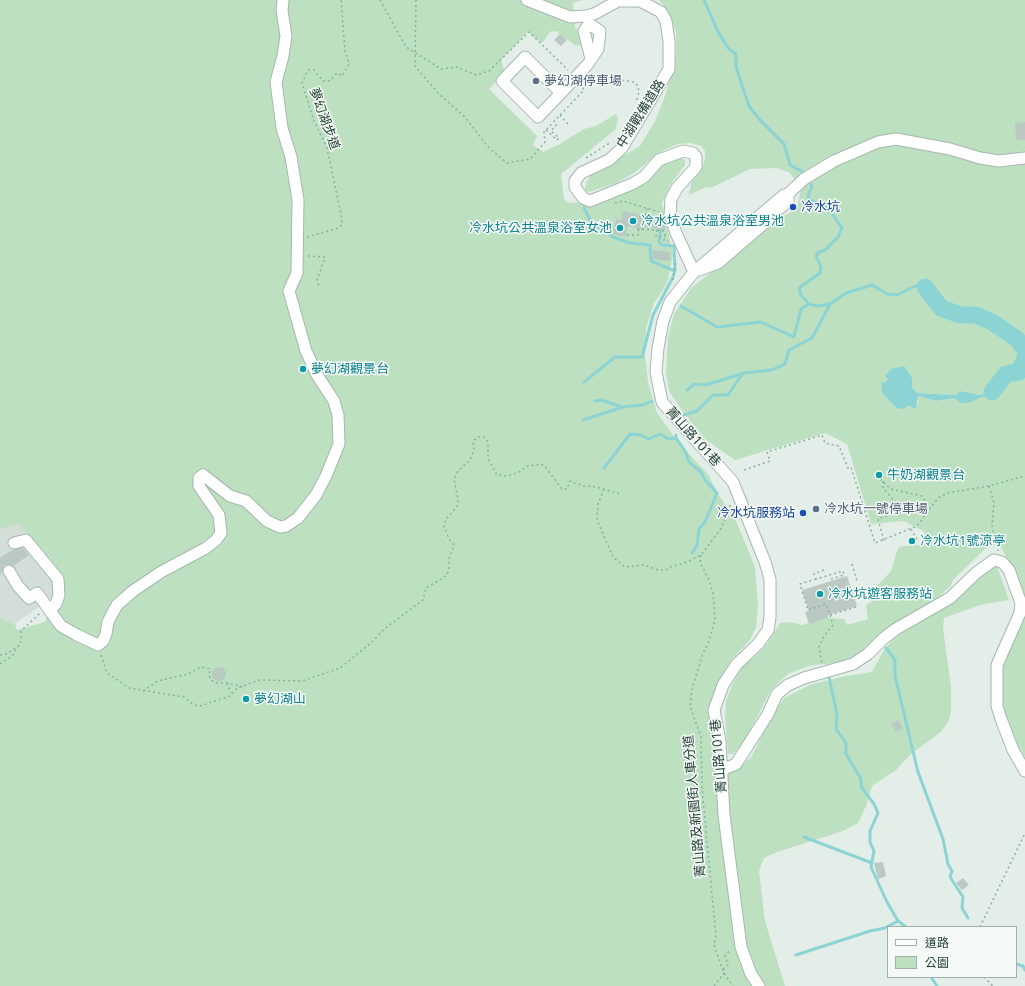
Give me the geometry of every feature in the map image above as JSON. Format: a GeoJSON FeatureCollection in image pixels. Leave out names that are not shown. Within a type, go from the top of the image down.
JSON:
{"type":"FeatureCollection","features":[{"type":"Feature","properties":{"kind":"street"},"geometry":{"type":"LineString","coordinates":[[9,571],[18,586],[30,598],[37,593],[61,626],[98,644],[103,641],[108,622],[117,605],[133,591],[161,572],[206,548],[216,540],[221,533],[219,515],[199,486],[199,478],[203,475],[230,496],[246,501],[267,521],[280,527],[286,526],[298,518],[316,494],[326,476],[339,444],[338,415],[334,401],[317,375],[306,351],[289,291],[297,273],[298,256],[296,236],[298,200],[291,157],[282,128],[276,82],[283,56],[286,36],[282,10],[283,0]]}},
{"type":"Feature","properties":{"kind":"street","name":"中湖戰備道路"},"geometry":{"type":"LineString","coordinates":[[527,0],[570,17],[587,20],[618,1],[640,1],[661,12],[666,21],[670,55],[669,69],[622,148],[609,160],[581,173],[575,181],[576,192],[583,198],[590,201],[632,184],[644,177],[659,160],[683,152],[693,153],[696,157],[696,167],[677,188],[671,199],[670,215],[676,233],[694,272]]}},
{"type":"Feature","properties":{"kind":"street"},"geometry":{"type":"LineString","coordinates":[[562,93],[526,57],[502,81],[538,117],[562,93],[592,59],[592,41],[587,20]]}},
{"type":"Feature","properties":{"kind":"street"},"geometry":{"type":"LineString","coordinates":[[694,272],[804,179],[834,161],[878,142],[896,139],[950,149],[980,158],[999,161],[1025,158]]}},
{"type":"Feature","properties":{"kind":"street"},"geometry":{"type":"LineString","coordinates":[[694,272],[718,263],[767,222],[788,201],[788,194]]}},
{"type":"Feature","properties":{"kind":"street"},"geometry":{"type":"LineString","coordinates":[[767,222],[780,214],[790,203],[788,194]]}},
{"type":"Feature","properties":{"kind":"street"},"geometry":{"type":"LineString","coordinates":[[694,272],[716,257],[764,217],[780,208]]}},
{"type":"Feature","properties":{"kind":"street","name":"菁山路101巷"},"geometry":{"type":"LineString","coordinates":[[694,272],[670,302],[663,321],[658,348],[656,372],[662,402],[733,482],[765,562],[770,579],[770,617],[768,630],[758,644],[736,665],[723,685],[714,710],[720,741],[724,815],[741,947],[751,974],[759,986]]}},
{"type":"Feature","properties":{"kind":"street"},"geometry":{"type":"LineString","coordinates":[[14,543],[26,540],[58,579],[59,595],[56,604],[49,610]]}},
{"type":"Feature","properties":{"kind":"street"},"geometry":{"type":"LineString","coordinates":[[722,770],[736,764],[755,737],[777,694],[788,685],[804,678],[853,664],[868,654],[884,638],[896,629],[950,598],[976,573],[994,560],[1002,562],[1009,570],[1021,603],[1020,612],[998,665],[997,706],[1013,750],[1025,771]]}},
{"type":"Feature","properties":{"kind":"path","name":"夢幻湖步道"},"geometry":{"type":"LineString","coordinates":[[296,236],[308,237],[339,228],[342,224],[327,148],[314,121],[302,83],[308,70],[314,70],[323,81],[330,81],[338,73],[342,76],[350,64],[345,51],[341,0]]}},
{"type":"Feature","properties":{"kind":"path"},"geometry":{"type":"LineString","coordinates":[[380,0],[406,47],[441,69],[456,67],[476,75],[489,71],[500,63],[529,32],[572,74]]}},
{"type":"Feature","properties":{"kind":"path"},"geometry":{"type":"LineString","coordinates":[[416,0],[415,66],[438,93],[465,117],[488,147],[507,163],[530,159],[545,142],[544,132],[584,90],[583,88],[596,77],[635,82],[638,86],[639,92],[636,106]]}},
{"type":"Feature","properties":{"kind":"path"},"geometry":{"type":"LineString","coordinates":[[560,115],[568,124]]}},
{"type":"Feature","properties":{"kind":"path"},"geometry":{"type":"LineString","coordinates":[[546,130],[557,140],[559,138],[550,131],[558,122]]}},
{"type":"Feature","properties":{"kind":"path"},"geometry":{"type":"LineString","coordinates":[[586,158],[606,147],[615,139]]}},
{"type":"Feature","properties":{"kind":"path"},"geometry":{"type":"LineString","coordinates":[[611,204],[623,201],[663,213]]}},
{"type":"Feature","properties":{"kind":"path"},"geometry":{"type":"LineString","coordinates":[[642,230],[647,208]]}},
{"type":"Feature","properties":{"kind":"path"},"geometry":{"type":"LineString","coordinates":[[627,235],[638,235],[638,229],[663,231]]}},
{"type":"Feature","properties":{"kind":"path"},"geometry":{"type":"LineString","coordinates":[[657,230],[656,237],[663,237]]}},
{"type":"Feature","properties":{"kind":"path"},"geometry":{"type":"LineString","coordinates":[[298,256],[325,257],[317,280],[319,287]]}},
{"type":"Feature","properties":{"kind":"path"},"geometry":{"type":"LineString","coordinates":[[673,281],[677,256]]}},
{"type":"Feature","properties":{"kind":"path"},"geometry":{"type":"LineString","coordinates":[[744,470],[770,461],[767,452],[822,435],[825,443],[839,446],[848,468],[851,467],[876,543],[911,529],[922,521],[938,498],[947,493],[989,486],[1025,476]]}},
{"type":"Feature","properties":{"kind":"path"},"geometry":{"type":"LineString","coordinates":[[98,644],[107,673],[129,688],[184,697],[194,706],[200,706],[230,696],[231,693],[237,688],[265,679],[302,681],[340,668],[371,643],[384,629],[423,600],[426,588],[446,576],[449,570],[448,559],[454,545],[449,539],[444,526],[446,519],[457,507],[458,500],[454,479],[458,471],[470,460],[474,451],[473,441],[478,436],[484,437],[488,442],[488,459],[497,475],[508,476],[519,472],[528,466],[541,464],[546,468],[562,489],[567,489],[570,481],[584,486],[604,489],[621,494]]}},
{"type":"Feature","properties":{"kind":"path"},"geometry":{"type":"LineString","coordinates":[[880,479],[891,489],[922,496],[930,509]]}},
{"type":"Feature","properties":{"kind":"path"},"geometry":{"type":"LineString","coordinates":[[883,481],[883,488],[896,503],[900,512],[878,519],[884,541]]}},
{"type":"Feature","properties":{"kind":"path"},"geometry":{"type":"LineString","coordinates":[[989,486],[994,503],[992,526],[1002,562]]}},
{"type":"Feature","properties":{"kind":"path"},"geometry":{"type":"LineString","coordinates":[[604,489],[598,504],[597,520],[613,557],[625,567],[644,565],[658,570],[666,570],[670,567],[688,562],[701,555],[724,523],[730,508],[728,497]]}},
{"type":"Feature","properties":{"kind":"path"},"geometry":{"type":"LineString","coordinates":[[911,529],[918,541]]}},
{"type":"Feature","properties":{"kind":"path","name":"菁山路及新園街人車分道"},"geometry":{"type":"LineString","coordinates":[[701,555],[700,562],[709,580],[713,593],[715,620],[692,689],[690,706],[701,737],[702,789],[716,936],[714,945],[724,973],[734,986]]}},
{"type":"Feature","properties":{"kind":"path"},"geometry":{"type":"LineString","coordinates":[[852,564],[857,581]]}},
{"type":"Feature","properties":{"kind":"path"},"geometry":{"type":"LineString","coordinates":[[816,579],[814,574],[824,570]]}},
{"type":"Feature","properties":{"kind":"path"},"geometry":{"type":"LineString","coordinates":[[831,579],[844,575],[843,571],[800,584],[808,610],[826,604],[833,625]]}},
{"type":"Feature","properties":{"kind":"path"},"geometry":{"type":"LineString","coordinates":[[830,615],[856,607]]}},
{"type":"Feature","properties":{"kind":"path"},"geometry":{"type":"LineString","coordinates":[[0,664],[13,655],[20,645],[21,631],[44,610],[49,610]]}},
{"type":"Feature","properties":{"kind":"path"},"geometry":{"type":"LineString","coordinates":[[0,655],[7,654],[20,645]]}},
{"type":"Feature","properties":{"kind":"path"},"geometry":{"type":"LineString","coordinates":[[143,690],[158,681],[188,674],[201,667],[210,669],[209,675],[211,680],[221,684],[227,683],[244,687]]}},
{"type":"Feature","properties":{"kind":"path"},"geometry":{"type":"LineString","coordinates":[[227,683],[231,693]]}},
{"type":"Feature","properties":{"kind":"path"},"geometry":{"type":"LineString","coordinates":[[980,926],[1025,834]]}},
{"type":"Feature","properties":{"kind":"path"},"geometry":{"type":"LineString","coordinates":[[714,986],[724,973],[724,968],[728,965],[725,955],[734,949]]}},
{"type":"Feature","properties":{"kind":"path"},"geometry":{"type":"LineString","coordinates":[[985,978],[992,986]]}},
{"type":"Feature","properties":{"kind":"shaded area"},"geometry":{"type":"Polygon","coordinates":[[[19,524],[63,582],[55,595],[15,624],[0,618],[0,530],[19,524]]]}},
{"type":"Feature","properties":{"kind":"green space"},"geometry":{"type":"Polygon","coordinates":[[[0,0],[583,0],[573,3],[575,28],[583,36],[581,45],[576,46],[556,31],[550,32],[542,43],[528,32],[501,60],[505,73],[489,89],[537,136],[533,145],[543,152],[560,144],[584,129],[596,126],[616,114],[618,118],[616,129],[561,174],[564,199],[568,203],[582,202],[618,194],[636,188],[649,179],[659,167],[680,158],[685,160],[685,165],[672,182],[662,203],[673,254],[668,280],[654,303],[646,328],[645,355],[648,382],[657,413],[678,442],[708,474],[720,497],[734,516],[755,567],[758,607],[756,627],[750,640],[731,660],[716,687],[708,711],[713,743],[715,775],[736,771],[752,756],[769,721],[784,698],[812,684],[872,672],[885,648],[896,637],[954,599],[984,571],[997,566],[1009,600],[980,605],[944,618],[943,628],[951,686],[951,712],[948,722],[941,732],[911,754],[896,770],[872,786],[866,806],[858,823],[843,831],[777,852],[764,858],[759,871],[765,921],[785,986],[0,986],[0,618],[15,624],[17,630],[45,622],[55,595],[63,582],[19,524],[0,530],[0,0]]]}},
{"type":"Feature","properties":{"kind":"green space"},"geometry":{"type":"Polygon","coordinates":[[[659,0],[1025,0],[1025,757],[1013,737],[1002,711],[1002,661],[1024,614],[1009,562],[1001,547],[992,546],[984,550],[953,580],[950,587],[937,598],[882,632],[859,654],[841,662],[808,666],[788,674],[771,690],[745,740],[733,754],[728,754],[725,717],[726,701],[732,685],[742,667],[756,656],[767,644],[780,623],[790,622],[802,625],[828,618],[844,619],[847,625],[868,619],[866,605],[872,602],[867,589],[879,584],[891,571],[898,548],[921,544],[928,539],[923,531],[904,521],[871,524],[847,444],[825,433],[735,460],[706,440],[683,412],[669,391],[666,373],[668,337],[674,314],[691,288],[775,222],[797,208],[801,188],[790,173],[777,168],[750,169],[711,188],[706,187],[689,195],[692,181],[702,168],[705,159],[705,151],[701,146],[691,143],[678,144],[660,152],[634,173],[616,183],[589,192],[585,191],[586,183],[591,175],[640,146],[655,121],[664,99],[676,59],[676,32],[669,12],[659,0]],[[912,377],[888,379],[886,382],[881,383],[882,393],[896,408],[916,406],[918,404],[918,396],[936,401],[954,398],[961,403],[990,393],[980,395],[962,391],[956,395],[917,393],[912,387],[912,377]]]}},
{"type":"Feature","properties":{"kind":"water"},"geometry":{"type":"Polygon","coordinates":[[[904,366],[912,378],[912,387],[917,393],[956,395],[961,391],[980,395],[992,392],[969,403],[961,403],[954,398],[936,401],[918,396],[916,409],[909,406],[903,409],[896,408],[882,393],[881,383],[886,382],[888,379],[885,376],[891,369],[904,366]]]}},
{"type":"Feature","properties":{"kind":"building"},"geometry":{"type":"Polygon","coordinates":[[[560,34],[567,40],[561,46],[554,40],[560,34]]]}},
{"type":"Feature","properties":{"kind":"building"},"geometry":{"type":"Polygon","coordinates":[[[1025,122],[1025,140],[1016,140],[1015,123],[1025,122]]]}},
{"type":"Feature","properties":{"kind":"building"},"geometry":{"type":"Polygon","coordinates":[[[623,211],[646,216],[645,219],[665,221],[665,230],[641,226],[640,229],[627,226],[626,237],[613,234],[616,219],[621,220],[623,211]]]}},
{"type":"Feature","properties":{"kind":"building"},"geometry":{"type":"Polygon","coordinates":[[[653,250],[670,252],[670,261],[652,259],[653,250]]]}},
{"type":"Feature","properties":{"kind":"building"},"geometry":{"type":"Polygon","coordinates":[[[23,548],[29,555],[13,566],[5,565],[0,575],[0,558],[12,550],[23,548]]]}},
{"type":"Feature","properties":{"kind":"building"},"geometry":{"type":"Polygon","coordinates":[[[847,576],[857,606],[828,615],[828,618],[809,624],[805,612],[809,611],[802,590],[847,576]]]}},
{"type":"Feature","properties":{"kind":"building"},"geometry":{"type":"Polygon","coordinates":[[[219,667],[224,669],[226,674],[224,679],[219,681],[214,679],[212,674],[214,669],[219,667]]]}},
{"type":"Feature","properties":{"kind":"building"},"geometry":{"type":"Polygon","coordinates":[[[898,720],[903,728],[896,732],[891,724],[898,720]]]}},
{"type":"Feature","properties":{"kind":"building"},"geometry":{"type":"Polygon","coordinates":[[[883,862],[886,876],[878,879],[874,863],[883,862]]]}},
{"type":"Feature","properties":{"kind":"building"},"geometry":{"type":"Polygon","coordinates":[[[963,878],[969,885],[962,890],[956,883],[963,878]]]}},
{"type":"Feature","properties":{"kind":"waterway"},"geometry":{"type":"LineString","coordinates":[[704,0],[718,32],[729,49],[736,54],[736,67],[749,106],[760,120],[784,144],[790,165],[803,172]]}},
{"type":"Feature","properties":{"kind":"waterway"},"geometry":{"type":"LineString","coordinates":[[810,183],[812,186],[808,195],[809,199],[828,208],[842,228],[838,237],[825,250],[819,252],[816,256],[821,267],[820,273],[799,288],[801,295],[809,304],[818,306],[830,304],[846,293],[872,285],[887,294],[897,295],[915,286],[925,287]]}},
{"type":"Feature","properties":{"kind":"waterway"},"geometry":{"type":"LineString","coordinates":[[584,208],[593,225],[601,228],[613,237],[630,243],[650,245],[651,261],[675,271]]}},
{"type":"Feature","properties":{"kind":"waterway"},"geometry":{"type":"LineString","coordinates":[[584,382],[615,357],[642,357],[653,315],[675,271],[674,246],[662,245],[659,242],[661,226]]}},
{"type":"Feature","properties":{"kind":"waterway"},"geometry":{"type":"LineString","coordinates":[[925,287],[941,308],[960,315],[976,315],[992,322],[1017,339],[1025,350]]}},
{"type":"Feature","properties":{"kind":"waterway"},"geometry":{"type":"LineString","coordinates":[[681,306],[717,327],[761,322],[794,337],[801,309],[809,304]]}},
{"type":"Feature","properties":{"kind":"waterway"},"geometry":{"type":"LineString","coordinates":[[687,390],[694,384],[706,385],[744,373],[772,370],[785,364],[789,350],[812,338],[830,304]]}},
{"type":"Feature","properties":{"kind":"waterway"},"geometry":{"type":"LineString","coordinates":[[992,392],[1006,374],[1019,372],[1025,358]]}},
{"type":"Feature","properties":{"kind":"waterway"},"geometry":{"type":"LineString","coordinates":[[684,415],[697,411],[713,395],[728,395],[743,373]]}},
{"type":"Feature","properties":{"kind":"waterway"},"geometry":{"type":"LineString","coordinates":[[595,401],[601,400],[622,407]]}},
{"type":"Feature","properties":{"kind":"waterway"},"geometry":{"type":"LineString","coordinates":[[583,420],[623,407],[643,405],[652,401]]}},
{"type":"Feature","properties":{"kind":"waterway"},"geometry":{"type":"LineString","coordinates":[[604,468],[630,434],[641,435],[649,439],[660,434],[668,439],[676,438]]}},
{"type":"Feature","properties":{"kind":"waterway"},"geometry":{"type":"LineString","coordinates":[[676,435],[676,438],[685,451],[689,462],[701,472],[705,480],[717,493],[705,522],[699,529],[697,545],[692,553]]}},
{"type":"Feature","properties":{"kind":"waterway"},"geometry":{"type":"LineString","coordinates":[[886,648],[895,660],[895,676],[918,772],[943,839],[948,864],[952,871],[950,877],[963,897],[962,908],[968,918]]}},
{"type":"Feature","properties":{"kind":"waterway"},"geometry":{"type":"LineString","coordinates":[[829,677],[837,714],[836,729],[846,743],[846,754],[860,777],[862,788],[874,804],[878,813],[870,831],[870,842],[874,851],[871,867],[887,902],[898,921],[905,926]]}},
{"type":"Feature","properties":{"kind":"waterway"},"geometry":{"type":"LineString","coordinates":[[804,837],[872,863]]}},
{"type":"Feature","properties":{"kind":"waterway"},"geometry":{"type":"LineString","coordinates":[[889,926],[898,921]]}},
{"type":"Feature","properties":{"kind":"waterway"},"geometry":{"type":"LineString","coordinates":[[796,955],[887,927]]}},
{"type":"Feature","properties":{"kind":"waterway"},"geometry":{"type":"LineString","coordinates":[[1017,964],[1023,966],[1025,970]]}},
{"type":"Feature","properties":{"kind":"waterway"},"geometry":{"type":"LineString","coordinates":[[932,978],[937,986]]}},
{"type":"Feature","properties":{"kind":"place","name":"夢幻湖停車場"},"geometry":{"type":"Point","coordinates":[536,81]}},
{"type":"Feature","properties":{"kind":"place","name":"冷水坑"},"geometry":{"type":"Point","coordinates":[793,207]}},
{"type":"Feature","properties":{"kind":"place","name":"冷水坑公共溫泉浴室男池"},"geometry":{"type":"Point","coordinates":[633,221]}},
{"type":"Feature","properties":{"kind":"place","name":"冷水坑公共溫泉浴室女池"},"geometry":{"type":"Point","coordinates":[620,228]}},
{"type":"Feature","properties":{"kind":"place","name":"夢幻湖觀景台"},"geometry":{"type":"Point","coordinates":[303,369]}},
{"type":"Feature","properties":{"kind":"place","name":"牛奶湖觀景台"},"geometry":{"type":"Point","coordinates":[879,475]}},
{"type":"Feature","properties":{"kind":"place","name":"冷水坑一號停車場"},"geometry":{"type":"Point","coordinates":[816,509]}},
{"type":"Feature","properties":{"kind":"place","name":"冷水坑服務站"},"geometry":{"type":"Point","coordinates":[803,513]}},
{"type":"Feature","properties":{"kind":"place","name":"冷水坑1號涼亭"},"geometry":{"type":"Point","coordinates":[912,541]}},
{"type":"Feature","properties":{"kind":"place","name":"冷水坑遊客服務站"},"geometry":{"type":"Point","coordinates":[820,594]}},
{"type":"Feature","properties":{"kind":"place","name":"夢幻湖山"},"geometry":{"type":"Point","coordinates":[246,699]}}]}
